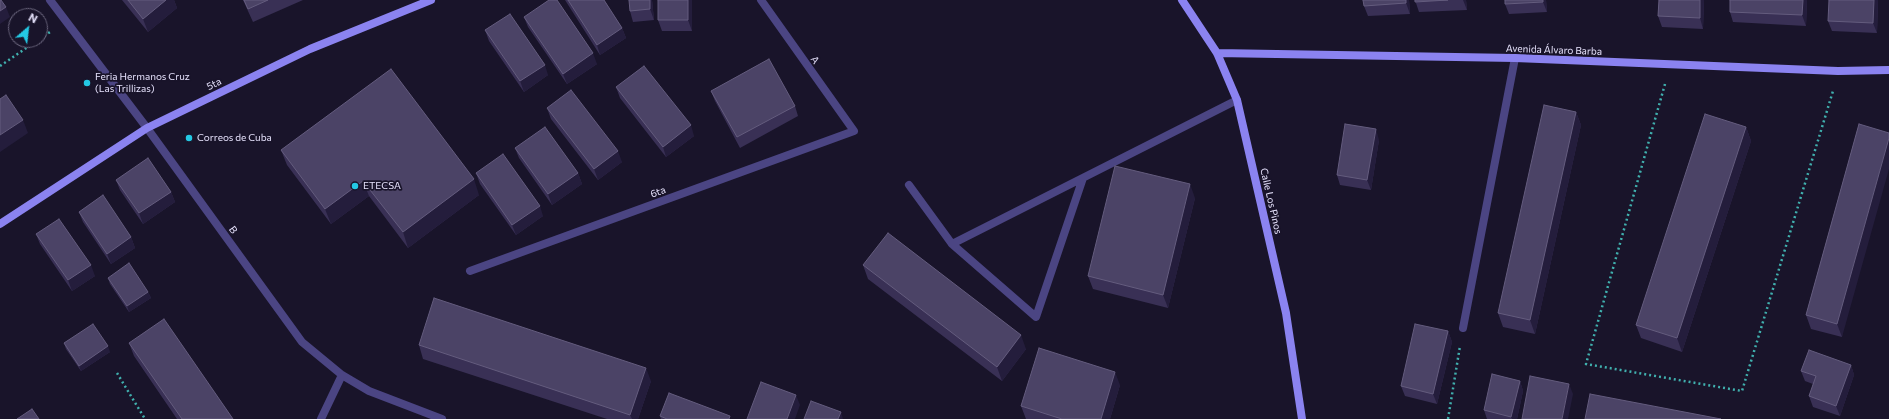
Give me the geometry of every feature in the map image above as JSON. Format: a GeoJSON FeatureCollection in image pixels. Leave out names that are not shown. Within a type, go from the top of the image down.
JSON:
{"type":"FeatureCollection","features":[{"type":"Feature","properties":{"kind":"street","name":"B"},"geometry":{"type":"LineString","coordinates":[[50,0],[146,128],[302,342],[342,375],[369,391],[442,419]]}},
{"type":"Feature","properties":{"kind":"street","name":"5ta"},"geometry":{"type":"LineString","coordinates":[[0,224],[146,128],[310,49],[431,0]]}},
{"type":"Feature","properties":{"kind":"street","name":"A"},"geometry":{"type":"LineString","coordinates":[[761,0],[854,131]]}},
{"type":"Feature","properties":{"kind":"street","name":"Calle Los Pinos"},"geometry":{"type":"LineString","coordinates":[[1182,0],[1217,53],[1237,100],[1286,313],[1302,419]]}},
{"type":"Feature","properties":{"kind":"street","name":"Avenida Álvaro Barba"},"geometry":{"type":"LineString","coordinates":[[1217,53],[1515,58],[1838,71],[1889,70]]}},
{"type":"Feature","properties":{"kind":"street"},"geometry":{"type":"LineString","coordinates":[[1463,328],[1515,58]]}},
{"type":"Feature","properties":{"kind":"street"},"geometry":{"type":"LineString","coordinates":[[952,244],[1237,100]]}},
{"type":"Feature","properties":{"kind":"street","name":"6ta"},"geometry":{"type":"LineString","coordinates":[[470,271],[854,131]]}},
{"type":"Feature","properties":{"kind":"street"},"geometry":{"type":"LineString","coordinates":[[909,185],[952,244],[1036,317],[1083,178]]}},
{"type":"Feature","properties":{"kind":"street"},"geometry":{"type":"LineString","coordinates":[[321,419],[342,375]]}},
{"type":"Feature","properties":{"kind":"path"},"geometry":{"type":"LineString","coordinates":[[0,66],[26,48]]}},
{"type":"Feature","properties":{"kind":"path"},"geometry":{"type":"LineString","coordinates":[[1670,64],[1586,364],[1742,391],[1838,71]]}},
{"type":"Feature","properties":{"kind":"path"},"geometry":{"type":"LineString","coordinates":[[1448,419],[1463,328]]}},
{"type":"Feature","properties":{"kind":"path"},"geometry":{"type":"LineString","coordinates":[[117,374],[145,419]]}},
{"type":"Feature","properties":{"kind":"building"},"geometry":{"type":"Polygon","coordinates":[[[0,0],[6,7],[0,11],[0,0]]]}},
{"type":"Feature","properties":{"kind":"building"},"geometry":{"type":"Polygon","coordinates":[[[128,0],[166,0],[143,19],[128,0]]]}},
{"type":"Feature","properties":{"kind":"building"},"geometry":{"type":"Polygon","coordinates":[[[244,0],[268,0],[248,9],[244,0]]]}},
{"type":"Feature","properties":{"kind":"building"},"geometry":{"type":"Polygon","coordinates":[[[549,0],[557,0],[593,53],[563,74],[524,17],[549,0]]]}},
{"type":"Feature","properties":{"kind":"building"},"geometry":{"type":"Polygon","coordinates":[[[568,0],[604,0],[622,28],[597,45],[568,0]]]}},
{"type":"Feature","properties":{"kind":"building"},"geometry":{"type":"Polygon","coordinates":[[[629,0],[650,0],[650,9],[630,11],[629,0]]]}},
{"type":"Feature","properties":{"kind":"building"},"geometry":{"type":"Polygon","coordinates":[[[658,0],[688,0],[688,20],[658,20],[658,0]]]}},
{"type":"Feature","properties":{"kind":"building"},"geometry":{"type":"Polygon","coordinates":[[[1363,0],[1406,0],[1406,3],[1364,6],[1363,0]]]}},
{"type":"Feature","properties":{"kind":"building"},"geometry":{"type":"Polygon","coordinates":[[[1415,0],[1448,0],[1415,2],[1415,0]]]}},
{"type":"Feature","properties":{"kind":"building"},"geometry":{"type":"Polygon","coordinates":[[[1505,0],[1543,0],[1543,2],[1505,4],[1505,0]]]}},
{"type":"Feature","properties":{"kind":"building"},"geometry":{"type":"Polygon","coordinates":[[[1659,0],[1700,0],[1700,18],[1658,16],[1659,0]]]}},
{"type":"Feature","properties":{"kind":"building"},"geometry":{"type":"Polygon","coordinates":[[[1730,0],[1803,0],[1802,15],[1730,12],[1730,0]]]}},
{"type":"Feature","properties":{"kind":"building"},"geometry":{"type":"Polygon","coordinates":[[[1829,0],[1874,0],[1873,23],[1828,21],[1829,0]]]}},
{"type":"Feature","properties":{"kind":"building"},"geometry":{"type":"Polygon","coordinates":[[[510,14],[545,65],[520,81],[485,30],[510,14]]]}},
{"type":"Feature","properties":{"kind":"building"},"geometry":{"type":"Polygon","coordinates":[[[769,59],[795,106],[737,137],[711,91],[769,59]]]}},
{"type":"Feature","properties":{"kind":"building"},"geometry":{"type":"Polygon","coordinates":[[[644,66],[691,125],[663,147],[616,87],[644,66]]]}},
{"type":"Feature","properties":{"kind":"building"},"geometry":{"type":"Polygon","coordinates":[[[391,69],[474,179],[403,232],[363,181],[325,209],[281,150],[391,69]]]}},
{"type":"Feature","properties":{"kind":"building"},"geometry":{"type":"Polygon","coordinates":[[[571,90],[618,151],[594,169],[547,108],[571,90]]]}},
{"type":"Feature","properties":{"kind":"building"},"geometry":{"type":"Polygon","coordinates":[[[6,95],[23,120],[0,135],[0,99],[6,95]]]}},
{"type":"Feature","properties":{"kind":"building"},"geometry":{"type":"Polygon","coordinates":[[[1544,105],[1576,112],[1530,320],[1498,313],[1544,105]]]}},
{"type":"Feature","properties":{"kind":"building"},"geometry":{"type":"Polygon","coordinates":[[[1705,114],[1746,127],[1677,338],[1636,325],[1705,114]]]}},
{"type":"Feature","properties":{"kind":"building"},"geometry":{"type":"Polygon","coordinates":[[[1345,124],[1376,129],[1367,180],[1337,175],[1345,124]]]}},
{"type":"Feature","properties":{"kind":"building"},"geometry":{"type":"Polygon","coordinates":[[[1859,124],[1889,133],[1889,138],[1837,324],[1806,315],[1859,124]]]}},
{"type":"Feature","properties":{"kind":"building"},"geometry":{"type":"Polygon","coordinates":[[[545,127],[578,173],[548,194],[515,148],[545,127]]]}},
{"type":"Feature","properties":{"kind":"building"},"geometry":{"type":"Polygon","coordinates":[[[503,154],[540,206],[512,225],[476,173],[503,154]]]}},
{"type":"Feature","properties":{"kind":"building"},"geometry":{"type":"Polygon","coordinates":[[[148,158],[171,192],[139,213],[116,180],[148,158]]]}},
{"type":"Feature","properties":{"kind":"building"},"geometry":{"type":"Polygon","coordinates":[[[1115,166],[1190,184],[1163,295],[1088,276],[1115,166]]]}},
{"type":"Feature","properties":{"kind":"building"},"geometry":{"type":"Polygon","coordinates":[[[103,195],[131,237],[107,254],[79,212],[103,195]]]}},
{"type":"Feature","properties":{"kind":"building"},"geometry":{"type":"Polygon","coordinates":[[[59,219],[91,265],[68,280],[36,234],[59,219]]]}},
{"type":"Feature","properties":{"kind":"building"},"geometry":{"type":"Polygon","coordinates":[[[888,233],[1021,335],[997,367],[863,265],[888,233]]]}},
{"type":"Feature","properties":{"kind":"building"},"geometry":{"type":"Polygon","coordinates":[[[129,263],[148,292],[127,306],[108,278],[129,263]]]}},
{"type":"Feature","properties":{"kind":"building"},"geometry":{"type":"Polygon","coordinates":[[[434,298],[646,368],[630,415],[419,345],[434,298]]]}},
{"type":"Feature","properties":{"kind":"building"},"geometry":{"type":"Polygon","coordinates":[[[164,319],[233,419],[182,419],[129,343],[164,319]]]}},
{"type":"Feature","properties":{"kind":"building"},"geometry":{"type":"Polygon","coordinates":[[[93,324],[108,346],[79,366],[64,343],[93,324]]]}},
{"type":"Feature","properties":{"kind":"building"},"geometry":{"type":"Polygon","coordinates":[[[1415,324],[1448,331],[1433,394],[1401,386],[1415,324]]]}},
{"type":"Feature","properties":{"kind":"building"},"geometry":{"type":"Polygon","coordinates":[[[1039,348],[1115,372],[1101,419],[1062,419],[1021,406],[1039,348]]]}},
{"type":"Feature","properties":{"kind":"building"},"geometry":{"type":"Polygon","coordinates":[[[1809,350],[1851,365],[1836,406],[1809,396],[1816,376],[1801,371],[1809,350]]]}},
{"type":"Feature","properties":{"kind":"building"},"geometry":{"type":"Polygon","coordinates":[[[1492,374],[1520,381],[1511,417],[1484,410],[1492,374]]]}},
{"type":"Feature","properties":{"kind":"building"},"geometry":{"type":"Polygon","coordinates":[[[1530,376],[1569,384],[1562,419],[1522,419],[1530,376]]]}},
{"type":"Feature","properties":{"kind":"building"},"geometry":{"type":"Polygon","coordinates":[[[761,382],[796,395],[787,419],[747,419],[761,382]]]}},
{"type":"Feature","properties":{"kind":"building"},"geometry":{"type":"Polygon","coordinates":[[[669,393],[730,416],[729,419],[667,419],[660,416],[669,393]]]}},
{"type":"Feature","properties":{"kind":"building"},"geometry":{"type":"Polygon","coordinates":[[[1590,394],[1721,419],[1585,419],[1590,394]]]}},
{"type":"Feature","properties":{"kind":"building"},"geometry":{"type":"Polygon","coordinates":[[[811,401],[841,412],[838,419],[804,419],[811,401]]]}},
{"type":"Feature","properties":{"kind":"building"},"geometry":{"type":"Polygon","coordinates":[[[32,409],[39,419],[17,419],[32,409]]]}},
{"type":"Feature","properties":{"kind":"place","name":"Feria Hermanos Cruz (Las Trillizas)"},"geometry":{"type":"Point","coordinates":[87,83]}},
{"type":"Feature","properties":{"kind":"place","name":"Correos de Cuba"},"geometry":{"type":"Point","coordinates":[189,138]}},
{"type":"Feature","properties":{"kind":"place","name":"ETECSA"},"geometry":{"type":"Point","coordinates":[355,186]}}]}
